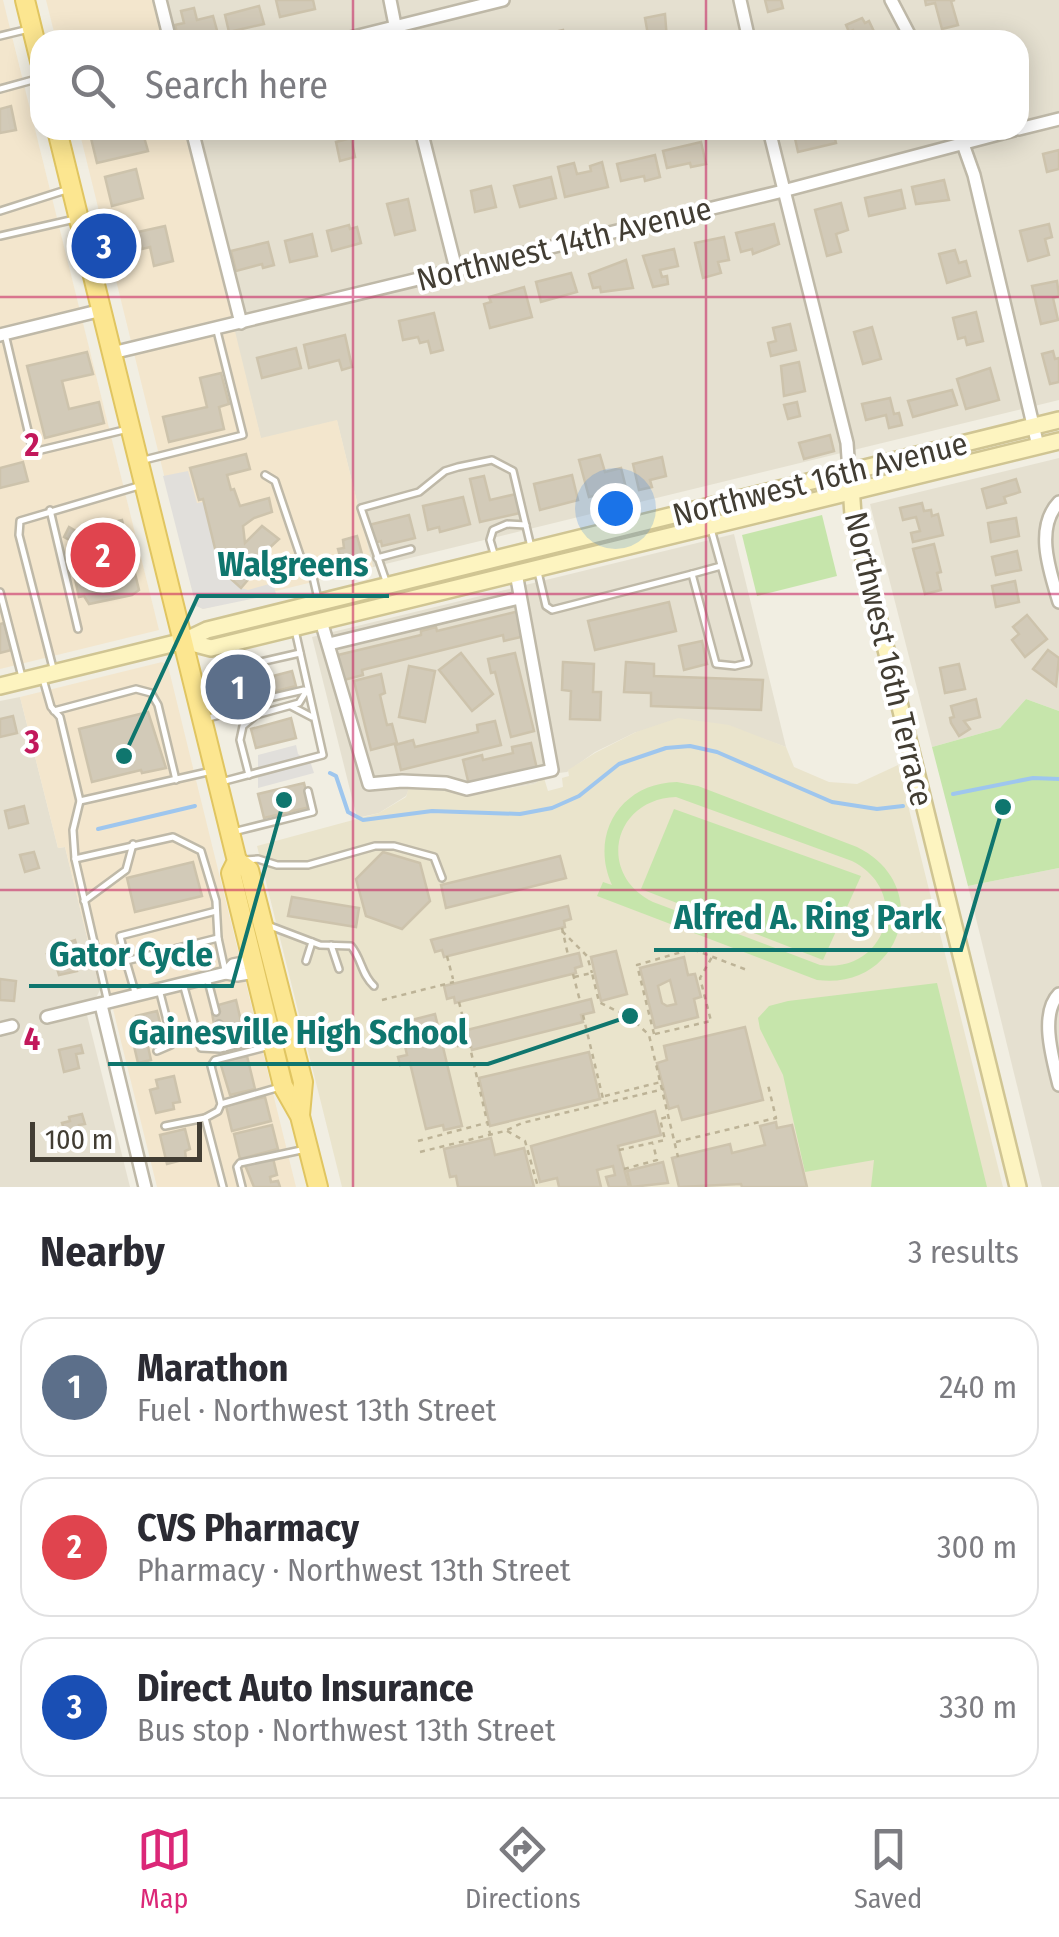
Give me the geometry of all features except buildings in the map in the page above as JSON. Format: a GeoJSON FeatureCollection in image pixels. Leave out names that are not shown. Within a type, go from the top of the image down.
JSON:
{"type":"FeatureCollection","features":[{"type":"Feature","properties":{"kind":"main road"},"geometry":{"type":"LineString","coordinates":[[24,0],[32,28]]}},
{"type":"Feature","properties":{"kind":"main road"},"geometry":{"type":"LineString","coordinates":[[60,140],[237,861],[249,870],[302,1082],[300,1116]]}},
{"type":"Feature","properties":{"kind":"main road","name":"Northwest 16th Avenue"},"geometry":{"type":"LineString","coordinates":[[0,686],[184,641],[208,630],[319,602],[1059,420]]}},
{"type":"Feature","properties":{"kind":"main road","name":"Northwest 16th Avenue"},"geometry":{"type":"LineString","coordinates":[[184,641],[211,648],[1059,441]]}},
{"type":"Feature","properties":{"kind":"main road","name":"Northwest 16th Terrace"},"geometry":{"type":"LineString","coordinates":[[849,472],[853,515],[1018,1187]]}},
{"type":"Feature","properties":{"kind":"main road"},"geometry":{"type":"LineString","coordinates":[[638,524],[639,544]]}},
{"type":"Feature","properties":{"kind":"main road"},"geometry":{"type":"LineString","coordinates":[[515,554],[516,573]]}},
{"type":"Feature","properties":{"kind":"main road"},"geometry":{"type":"LineString","coordinates":[[237,861],[231,873],[283,1086],[300,1116],[318,1187]]}},
{"type":"Feature","properties":{"kind":"main road"},"geometry":{"type":"LineString","coordinates":[[254,966],[263,971],[286,1061],[302,1082]]}},
{"type":"Feature","properties":{"kind":"street"},"geometry":{"type":"LineString","coordinates":[[160,0],[168,30]]}},
{"type":"Feature","properties":{"kind":"street"},"geometry":{"type":"LineString","coordinates":[[390,0],[395,30]]}},
{"type":"Feature","properties":{"kind":"street"},"geometry":{"type":"LineString","coordinates":[[409,30],[504,0]]}},
{"type":"Feature","properties":{"kind":"street"},"geometry":{"type":"LineString","coordinates":[[740,0],[747,30]]}},
{"type":"Feature","properties":{"kind":"street"},"geometry":{"type":"LineString","coordinates":[[890,0],[906,30]]}},
{"type":"Feature","properties":{"kind":"street","name":"Northwest 14th Avenue"},"geometry":{"type":"LineString","coordinates":[[1029,126],[1059,119]]}},
{"type":"Feature","properties":{"kind":"street"},"geometry":{"type":"LineString","coordinates":[[194,140],[240,322]]}},
{"type":"Feature","properties":{"kind":"street"},"geometry":{"type":"LineString","coordinates":[[424,140],[456,269]]}},
{"type":"Feature","properties":{"kind":"street","name":"Northwest 16th Terrace"},"geometry":{"type":"LineString","coordinates":[[771,140],[847,443],[849,472]]}},
{"type":"Feature","properties":{"kind":"street","name":"Northwest 14th Avenue"},"geometry":{"type":"LineString","coordinates":[[112,353],[783,190],[947,140]]}},
{"type":"Feature","properties":{"kind":"street"},"geometry":{"type":"LineString","coordinates":[[961,140],[974,175],[1038,446]]}},
{"type":"Feature","properties":{"kind":"street"},"geometry":{"type":"LineString","coordinates":[[3,334],[102,310]]}},
{"type":"Feature","properties":{"kind":"street"},"geometry":{"type":"LineString","coordinates":[[1059,502],[1050,512],[1045,544],[1059,602]]}},
{"type":"Feature","properties":{"kind":"street"},"geometry":{"type":"LineString","coordinates":[[321,621],[369,784],[446,783],[467,789],[531,777],[552,770],[516,573]]}},
{"type":"Feature","properties":{"kind":"street"},"geometry":{"type":"LineString","coordinates":[[328,644],[519,598]]}},
{"type":"Feature","properties":{"kind":"street"},"geometry":{"type":"LineString","coordinates":[[48,1017],[226,973],[232,966],[254,966]]}},
{"type":"Feature","properties":{"kind":"street"},"geometry":{"type":"LineString","coordinates":[[1059,994],[1053,998],[1049,1013],[1059,1085]]}},
{"type":"Feature","properties":{"kind":"street"},"geometry":{"type":"LineString","coordinates":[[105,1004],[145,1187]]}},
{"type":"Feature","properties":{"kind":"lane"},"geometry":{"type":"LineString","coordinates":[[0,36],[32,28]]}},
{"type":"Feature","properties":{"kind":"lane"},"geometry":{"type":"LineString","coordinates":[[0,89],[30,81]]}},
{"type":"Feature","properties":{"kind":"lane"},"geometry":{"type":"LineString","coordinates":[[0,212],[72,189]]}},
{"type":"Feature","properties":{"kind":"lane"},"geometry":{"type":"LineString","coordinates":[[0,236],[79,219]]}},
{"type":"Feature","properties":{"kind":"lane"},"geometry":{"type":"LineString","coordinates":[[139,462],[243,435],[216,328]]}},
{"type":"Feature","properties":{"kind":"lane"},"geometry":{"type":"LineString","coordinates":[[3,334],[33,452],[131,428]]}},
{"type":"Feature","properties":{"kind":"lane"},"geometry":{"type":"LineString","coordinates":[[388,585],[361,508],[418,492],[445,471],[458,467],[492,460],[513,471],[532,550]]}},
{"type":"Feature","properties":{"kind":"lane"},"geometry":{"type":"LineString","coordinates":[[265,475],[276,481],[305,570],[314,577],[319,602]]}},
{"type":"Feature","properties":{"kind":"lane"},"geometry":{"type":"LineString","coordinates":[[105,1004],[75,859],[73,830],[80,801],[60,717],[54,711],[18,527],[26,517],[144,484]]}},
{"type":"Feature","properties":{"kind":"lane"},"geometry":{"type":"LineString","coordinates":[[50,510],[78,629]]}},
{"type":"Feature","properties":{"kind":"lane"},"geometry":{"type":"LineString","coordinates":[[495,559],[490,540],[493,530],[507,524],[526,525]]}},
{"type":"Feature","properties":{"kind":"lane"},"geometry":{"type":"LineString","coordinates":[[692,574],[716,664],[735,666],[748,662],[710,526]]}},
{"type":"Feature","properties":{"kind":"lane"},"geometry":{"type":"LineString","coordinates":[[377,558],[410,549]]}},
{"type":"Feature","properties":{"kind":"lane"},"geometry":{"type":"LineString","coordinates":[[537,568],[546,606],[552,610],[722,566]]}},
{"type":"Feature","properties":{"kind":"lane"},"geometry":{"type":"LineString","coordinates":[[0,592],[23,681]]}},
{"type":"Feature","properties":{"kind":"lane"},"geometry":{"type":"LineString","coordinates":[[80,801],[176,780],[249,775],[323,756],[294,628]]}},
{"type":"Feature","properties":{"kind":"lane"},"geometry":{"type":"LineString","coordinates":[[228,644],[234,668]]}},
{"type":"Feature","properties":{"kind":"lane"},"geometry":{"type":"LineString","coordinates":[[194,686],[220,679],[234,668],[300,653]]}},
{"type":"Feature","properties":{"kind":"lane"},"geometry":{"type":"LineString","coordinates":[[220,679],[228,713]]}},
{"type":"Feature","properties":{"kind":"lane"},"geometry":{"type":"LineString","coordinates":[[54,711],[136,690],[151,694],[158,705],[176,780]]}},
{"type":"Feature","properties":{"kind":"lane"},"geometry":{"type":"LineString","coordinates":[[249,775],[240,740],[243,726],[256,715],[299,703],[308,690]]}},
{"type":"Feature","properties":{"kind":"lane"},"geometry":{"type":"LineString","coordinates":[[202,720],[252,702],[308,690]]}},
{"type":"Feature","properties":{"kind":"lane"},"geometry":{"type":"LineString","coordinates":[[291,706],[314,719]]}},
{"type":"Feature","properties":{"kind":"lane"},"geometry":{"type":"LineString","coordinates":[[230,833],[314,812],[308,790]]}},
{"type":"Feature","properties":{"kind":"lane"},"geometry":{"type":"LineString","coordinates":[[75,859],[172,836],[201,851],[216,901],[218,938],[226,973]]}},
{"type":"Feature","properties":{"kind":"lane"},"geometry":{"type":"LineString","coordinates":[[84,901],[126,870],[133,844]]}},
{"type":"Feature","properties":{"kind":"lane"},"geometry":{"type":"LineString","coordinates":[[237,861],[258,858],[276,866],[308,865],[374,846],[394,846],[434,858],[442,878]]}},
{"type":"Feature","properties":{"kind":"lane"},"geometry":{"type":"LineString","coordinates":[[136,996],[120,936],[216,911]]}},
{"type":"Feature","properties":{"kind":"lane"},"geometry":{"type":"LineString","coordinates":[[262,923],[312,942],[351,946],[363,976],[374,986]]}},
{"type":"Feature","properties":{"kind":"lane"},"geometry":{"type":"LineString","coordinates":[[126,961],[218,938]]}},
{"type":"Feature","properties":{"kind":"lane"},"geometry":{"type":"LineString","coordinates":[[306,961],[312,942]]}},
{"type":"Feature","properties":{"kind":"lane"},"geometry":{"type":"LineString","coordinates":[[332,945],[339,969]]}},
{"type":"Feature","properties":{"kind":"lane"},"geometry":{"type":"LineString","coordinates":[[207,978],[216,1012]]}},
{"type":"Feature","properties":{"kind":"lane"},"geometry":{"type":"LineString","coordinates":[[184,984],[201,1048],[272,1041]]}},
{"type":"Feature","properties":{"kind":"lane"},"geometry":{"type":"LineString","coordinates":[[157,1050],[171,1045],[172,1040],[159,990]]}},
{"type":"Feature","properties":{"kind":"lane"},"geometry":{"type":"LineString","coordinates":[[218,1024],[225,1048]]}},
{"type":"Feature","properties":{"kind":"lane"},"geometry":{"type":"LineString","coordinates":[[165,1126],[205,1118],[218,1111],[212,1062],[272,1041]]}},
{"type":"Feature","properties":{"kind":"lane"},"geometry":{"type":"LineString","coordinates":[[220,1104],[283,1086]]}},
{"type":"Feature","properties":{"kind":"lane"},"geometry":{"type":"LineString","coordinates":[[205,1118],[223,1187]]}},
{"type":"Feature","properties":{"kind":"lane"},"geometry":{"type":"LineString","coordinates":[[242,1187],[237,1166],[240,1163],[308,1148]]}},
{"type":"Feature","properties":{"kind":"path"},"geometry":{"type":"LineString","coordinates":[[568,955],[562,929],[587,956],[598,1002],[651,1035]]}},
{"type":"Feature","properties":{"kind":"path"},"geometry":{"type":"LineString","coordinates":[[678,1157],[636,964],[692,949],[747,970]]}},
{"type":"Feature","properties":{"kind":"path"},"geometry":{"type":"LineString","coordinates":[[382,1000],[454,982],[448,956]]}},
{"type":"Feature","properties":{"kind":"path"},"geometry":{"type":"LineString","coordinates":[[651,1035],[711,1021],[700,978],[712,956]]}},
{"type":"Feature","properties":{"kind":"path"},"geometry":{"type":"LineString","coordinates":[[580,1002],[574,976],[592,973]]}},
{"type":"Feature","properties":{"kind":"path"},"geometry":{"type":"LineString","coordinates":[[459,1002],[466,1030]]}},
{"type":"Feature","properties":{"kind":"path"},"geometry":{"type":"LineString","coordinates":[[583,1015],[604,1104]]}},
{"type":"Feature","properties":{"kind":"path"},"geometry":{"type":"LineString","coordinates":[[469,1043],[490,1134]]}},
{"type":"Feature","properties":{"kind":"path"},"geometry":{"type":"LineString","coordinates":[[602,1097],[661,1082]]}},
{"type":"Feature","properties":{"kind":"path"},"geometry":{"type":"LineString","coordinates":[[675,1142],[776,1118],[768,1085]]}},
{"type":"Feature","properties":{"kind":"path"},"geometry":{"type":"LineString","coordinates":[[638,1088],[640,1096]]}},
{"type":"Feature","properties":{"kind":"path"},"geometry":{"type":"LineString","coordinates":[[420,1152],[663,1090]]}},
{"type":"Feature","properties":{"kind":"path"},"geometry":{"type":"LineString","coordinates":[[622,1092],[624,1099]]}},
{"type":"Feature","properties":{"kind":"path"},"geometry":{"type":"LineString","coordinates":[[620,1150],[666,1140],[660,1119],[669,1117]]}},
{"type":"Feature","properties":{"kind":"path"},"geometry":{"type":"LineString","coordinates":[[418,1140],[487,1122]]}},
{"type":"Feature","properties":{"kind":"path"},"geometry":{"type":"LineString","coordinates":[[474,1126],[477,1138]]}},
{"type":"Feature","properties":{"kind":"path"},"geometry":{"type":"LineString","coordinates":[[457,1130],[460,1142]]}},
{"type":"Feature","properties":{"kind":"path"},"geometry":{"type":"LineString","coordinates":[[505,1131],[525,1141],[538,1187]]}},
{"type":"Feature","properties":{"kind":"path"},"geometry":{"type":"LineString","coordinates":[[624,1169],[657,1160],[653,1143]]}},
{"type":"Feature","properties":{"kind":"shaded area"},"geometry":{"type":"Polygon","coordinates":[[[3,0],[30,109],[30,140],[38,140],[159,630],[0,669],[3,0]]]}},
{"type":"Feature","properties":{"kind":"shaded area"},"geometry":{"type":"Polygon","coordinates":[[[46,0],[154,0],[162,30],[54,30],[46,0]]]}},
{"type":"Feature","properties":{"kind":"shaded area"},"geometry":{"type":"Polygon","coordinates":[[[152,0],[1059,0],[1059,400],[373,567],[337,421],[261,439],[186,140],[1029,140],[1029,30],[160,30],[152,0]]]}},
{"type":"Feature","properties":{"kind":"shaded area"},"geometry":{"type":"Polygon","coordinates":[[[81,140],[188,140],[261,438],[337,420],[373,567],[203,609],[196,605],[81,140]]]}},
{"type":"Feature","properties":{"kind":"shaded area"},"geometry":{"type":"Polygon","coordinates":[[[1059,458],[1059,711],[1026,699],[1000,728],[932,747],[870,504],[1059,458]]]}},
{"type":"Feature","properties":{"kind":"shaded area"},"geometry":{"type":"Polygon","coordinates":[[[188,471],[197,503],[203,502],[221,569],[241,588],[248,590],[273,583],[276,594],[203,609],[196,606],[163,476],[188,471]]]}},
{"type":"Feature","properties":{"kind":"shaded area"},"geometry":{"type":"Polygon","coordinates":[[[734,534],[786,747],[735,729],[636,732],[595,752],[567,772],[551,774],[534,784],[474,794],[410,787],[406,796],[379,813],[357,818],[312,637],[734,534]]]}},
{"type":"Feature","properties":{"kind":"shaded area"},"geometry":{"type":"Polygon","coordinates":[[[162,662],[168,666],[296,1187],[157,1187],[113,1009],[100,990],[65,847],[58,848],[20,697],[162,662]]]}},
{"type":"Feature","properties":{"kind":"shaded area"},"geometry":{"type":"Polygon","coordinates":[[[20,697],[58,848],[65,847],[100,990],[87,1015],[130,1187],[0,1187],[0,701],[20,697]]]}},
{"type":"Feature","properties":{"kind":"shaded area"},"geometry":{"type":"Polygon","coordinates":[[[678,718],[729,725],[786,747],[794,767],[829,782],[857,784],[898,765],[1003,1187],[342,1187],[257,846],[379,813],[406,797],[409,787],[474,794],[534,784],[544,778],[548,791],[563,787],[562,778],[569,776],[568,770],[595,753],[636,732],[678,718]]]}},
{"type":"Feature","properties":{"kind":"shaded area"},"geometry":{"type":"Polygon","coordinates":[[[296,745],[298,754],[311,764],[314,773],[258,788],[258,755],[296,745]]]}},
{"type":"Feature","properties":{"kind":"shaded area"},"geometry":{"type":"Polygon","coordinates":[[[1059,868],[1059,1187],[1042,1187],[968,886],[1059,868]]]}},
{"type":"Feature","properties":{"kind":"green space"},"geometry":{"type":"Polygon","coordinates":[[[822,515],[837,576],[757,596],[742,535],[822,515]]]}},
{"type":"Feature","properties":{"kind":"green space"},"geometry":{"type":"Polygon","coordinates":[[[1026,699],[1059,711],[1059,868],[968,886],[932,747],[1000,728],[1026,699]]]}},
{"type":"Feature","properties":{"kind":"green space"},"geometry":{"type":"Polygon","coordinates":[[[677,782],[698,786],[857,847],[881,864],[896,885],[901,909],[898,932],[888,953],[870,969],[846,979],[817,980],[597,896],[603,882],[612,885],[605,848],[615,815],[640,791],[677,782]],[[676,797],[655,801],[638,810],[626,824],[619,857],[635,890],[653,902],[820,965],[843,964],[862,957],[884,928],[886,909],[882,891],[871,874],[852,861],[676,797]]]}},
{"type":"Feature","properties":{"kind":"green space"},"geometry":{"type":"Polygon","coordinates":[[[674,809],[861,876],[823,960],[641,889],[674,809]]]}},
{"type":"Feature","properties":{"kind":"green space"},"geometry":{"type":"Polygon","coordinates":[[[937,983],[987,1187],[871,1187],[874,1160],[805,1172],[783,1075],[758,1018],[769,1006],[788,1001],[937,983]]]}},
{"type":"Feature","properties":{"kind":"waterway"},"geometry":{"type":"LineString","coordinates":[[330,773],[336,776],[348,812],[363,820],[432,811],[520,814],[552,808],[579,796],[619,764],[666,748],[690,746],[717,752],[832,802],[877,809],[903,806]]}},
{"type":"Feature","properties":{"kind":"waterway"},"geometry":{"type":"LineString","coordinates":[[953,794],[1033,778],[1059,779]]}},
{"type":"Feature","properties":{"kind":"waterway"},"geometry":{"type":"LineString","coordinates":[[98,829],[195,806]]}},
{"type":"Feature","properties":{"kind":"place","name":"Direct Auto Insurance"},"geometry":{"type":"Point","coordinates":[104,246]}},
{"type":"Feature","properties":{"kind":"place","name":"CVS Pharmacy"},"geometry":{"type":"Point","coordinates":[103,555]}},
{"type":"Feature","properties":{"kind":"place","name":"Marathon"},"geometry":{"type":"Point","coordinates":[238,687]}},
{"type":"Feature","properties":{"kind":"place","name":"Walgreens"},"geometry":{"type":"Point","coordinates":[124,756]}},
{"type":"Feature","properties":{"kind":"place","name":"Gator Cycle"},"geometry":{"type":"Point","coordinates":[284,800]}},
{"type":"Feature","properties":{"kind":"place","name":"Alfred A. Ring Park"},"geometry":{"type":"Point","coordinates":[1003,807]}},
{"type":"Feature","properties":{"kind":"place","name":"Gainesville High School"},"geometry":{"type":"Point","coordinates":[630,1016]}}]}
